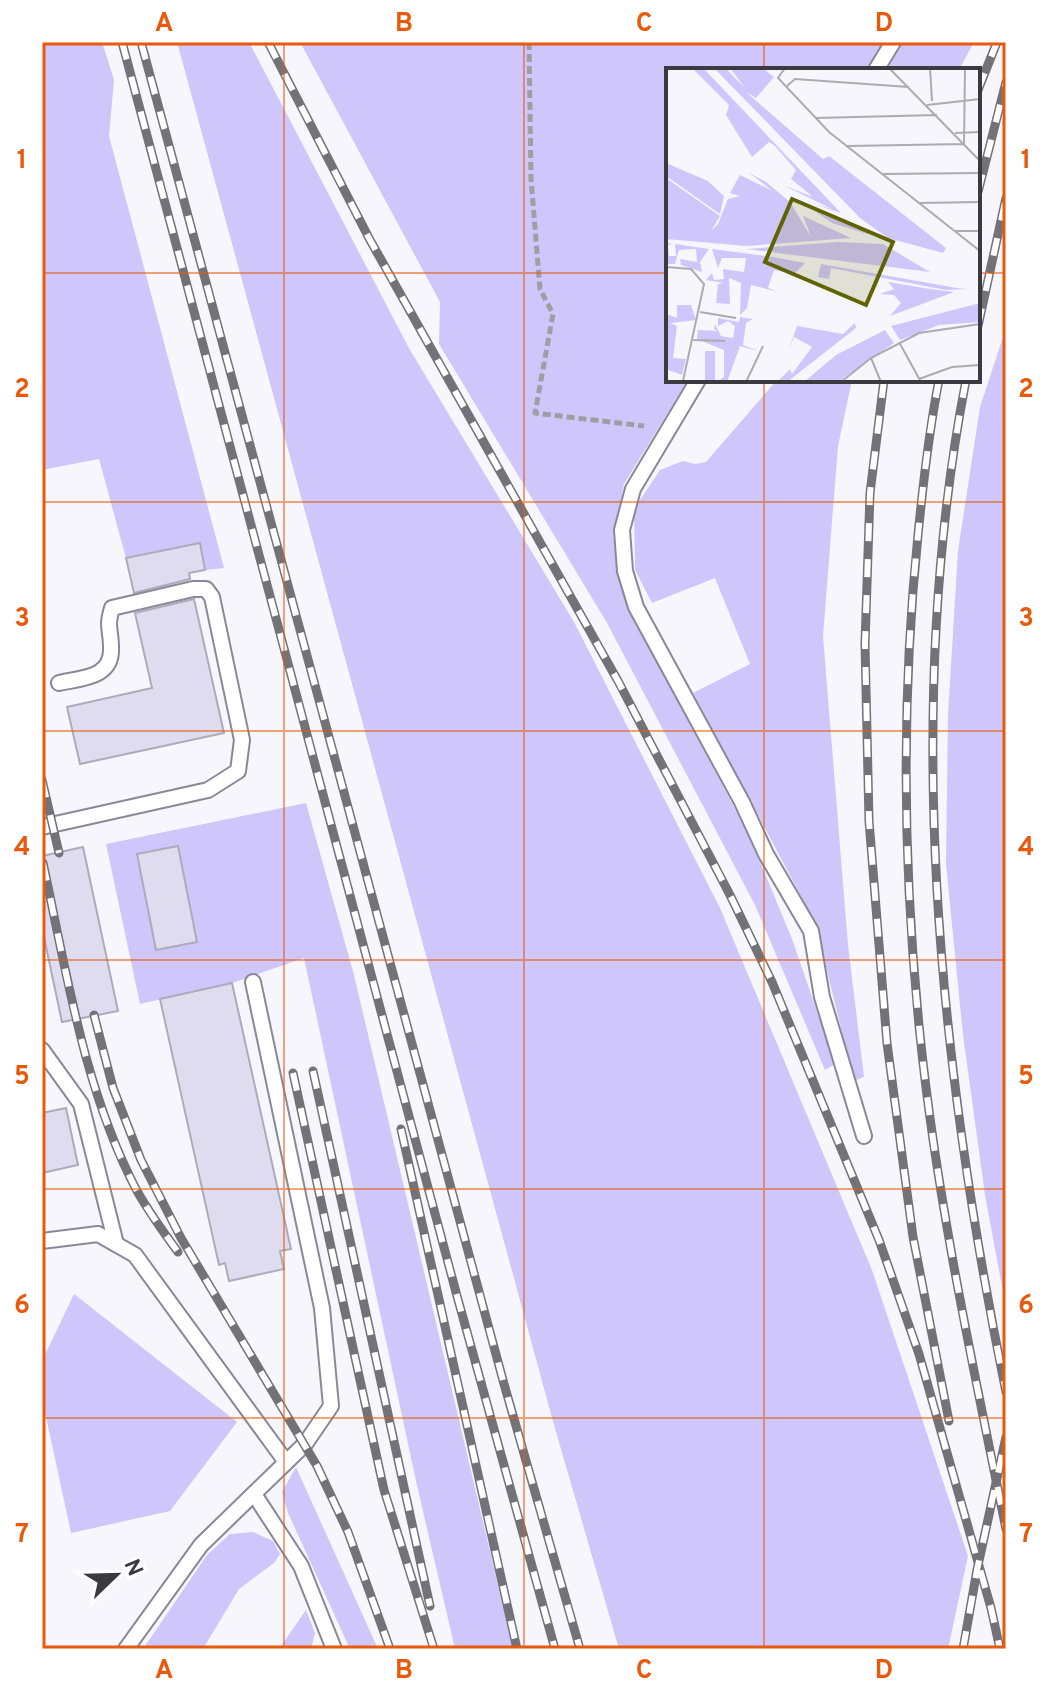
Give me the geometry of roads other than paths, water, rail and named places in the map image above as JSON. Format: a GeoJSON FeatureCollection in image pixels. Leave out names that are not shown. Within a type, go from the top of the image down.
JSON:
{"type":"FeatureCollection","features":[{"type":"Feature","properties":{"kind":"lane"},"geometry":{"type":"LineString","coordinates":[[877,68],[893,42]]}},
{"type":"Feature","properties":{"kind":"lane"},"geometry":{"type":"LineString","coordinates":[[697,382],[633,489],[622,530],[625,571],[636,607],[742,802],[766,854],[811,931],[822,997],[864,1136]]}},
{"type":"Feature","properties":{"kind":"lane"},"geometry":{"type":"LineString","coordinates":[[42,827],[208,790],[238,771],[242,740],[212,597],[206,589],[193,589],[112,608],[107,625],[112,647],[109,665],[97,676],[59,683]]}},
{"type":"Feature","properties":{"kind":"lane"},"geometry":{"type":"LineString","coordinates":[[126,1649],[201,1545],[305,1444],[331,1406],[322,1308],[253,982]]}},
{"type":"Feature","properties":{"kind":"lane"},"geometry":{"type":"LineString","coordinates":[[42,1050],[81,1104],[116,1244]]}},
{"type":"Feature","properties":{"kind":"lane"},"geometry":{"type":"LineString","coordinates":[[42,1241],[98,1234],[135,1255],[286,1462]]}},
{"type":"Feature","properties":{"kind":"lane"},"geometry":{"type":"LineString","coordinates":[[254,1494],[301,1566],[333,1648]]}},
{"type":"Feature","properties":{"kind":"railway"},"geometry":{"type":"LineString","coordinates":[[122,42],[457,1296],[555,1649]]}},
{"type":"Feature","properties":{"kind":"railway"},"geometry":{"type":"LineString","coordinates":[[141,42],[504,1384],[580,1649]]}},
{"type":"Feature","properties":{"kind":"railway"},"geometry":{"type":"LineString","coordinates":[[268,42],[370,240],[618,681],[772,982],[879,1240],[919,1354],[1000,1649]]}},
{"type":"Feature","properties":{"kind":"railway"},"geometry":{"type":"LineString","coordinates":[[980,85],[997,42]]}},
{"type":"Feature","properties":{"kind":"railway"},"geometry":{"type":"LineString","coordinates":[[980,184],[1006,82]]}},
{"type":"Feature","properties":{"kind":"railway"},"geometry":{"type":"LineString","coordinates":[[980,317],[1006,198]]}},
{"type":"Feature","properties":{"kind":"railway"},"geometry":{"type":"LineString","coordinates":[[884,382],[870,493],[865,644],[869,821],[887,1043],[913,1237],[949,1421]]}},
{"type":"Feature","properties":{"kind":"railway"},"geometry":{"type":"LineString","coordinates":[[939,382],[922,496],[909,660],[906,785],[910,911],[920,1035],[936,1159],[957,1283],[1006,1529]]}},
{"type":"Feature","properties":{"kind":"railway"},"geometry":{"type":"LineString","coordinates":[[966,382],[947,505],[936,632],[933,760],[937,888],[947,1015],[962,1142],[1006,1392]]}},
{"type":"Feature","properties":{"kind":"railway"},"geometry":{"type":"LineString","coordinates":[[42,780],[59,853]]}},
{"type":"Feature","properties":{"kind":"railway"},"geometry":{"type":"LineString","coordinates":[[43,863],[79,1031],[103,1113],[137,1191],[178,1252]]}},
{"type":"Feature","properties":{"kind":"railway"},"geometry":{"type":"LineString","coordinates":[[94,1015],[113,1088],[141,1160],[181,1238],[317,1466],[348,1532],[390,1649]]}},
{"type":"Feature","properties":{"kind":"railway"},"geometry":{"type":"LineString","coordinates":[[313,1071],[430,1606]]}},
{"type":"Feature","properties":{"kind":"railway"},"geometry":{"type":"LineString","coordinates":[[293,1073],[384,1490],[434,1649]]}},
{"type":"Feature","properties":{"kind":"railway"},"geometry":{"type":"LineString","coordinates":[[401,1129],[517,1649]]}},
{"type":"Feature","properties":{"kind":"railway"},"geometry":{"type":"LineString","coordinates":[[963,1649],[1006,1437]]}}]}
